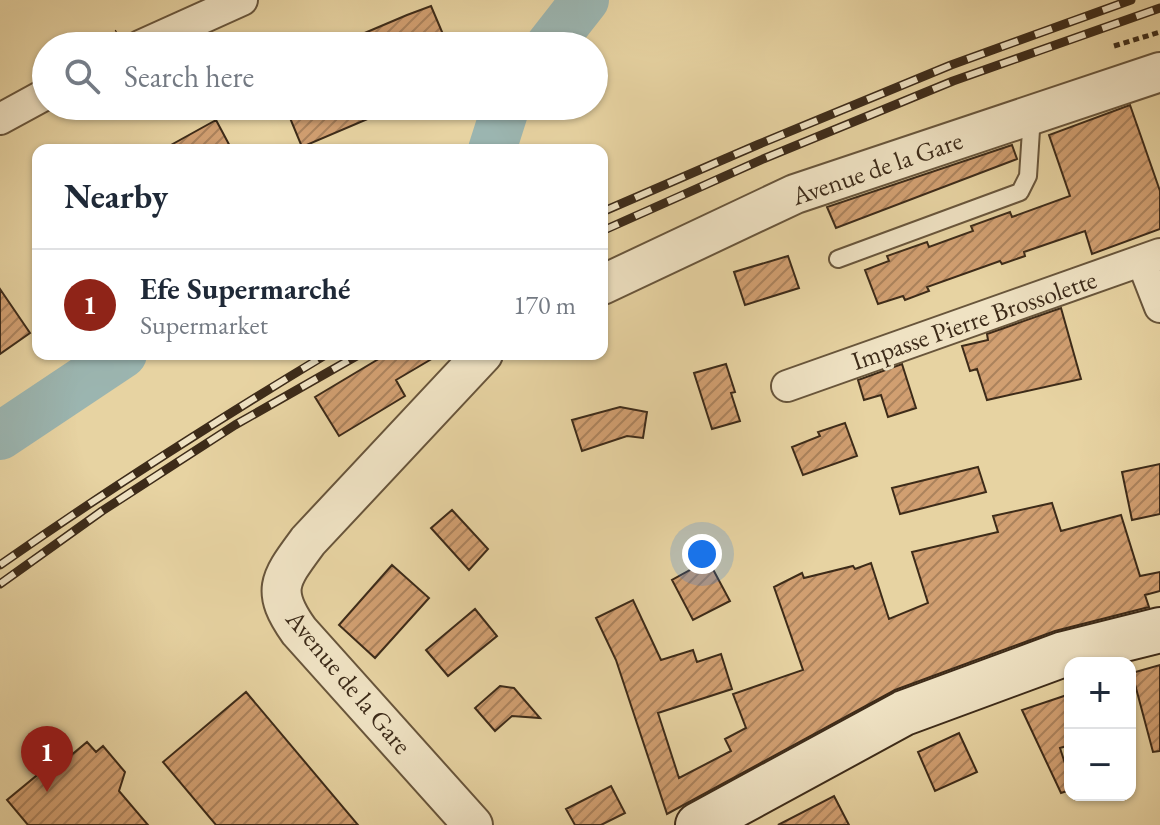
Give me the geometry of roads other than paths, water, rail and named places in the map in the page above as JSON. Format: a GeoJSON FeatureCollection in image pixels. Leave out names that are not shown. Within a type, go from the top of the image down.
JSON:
{"type":"FeatureCollection","features":[{"type":"Feature","properties":{"kind":"main road"},"geometry":{"type":"LineString","coordinates":[[698,825],[904,713],[1064,654],[1160,630]]}},
{"type":"Feature","properties":{"kind":"street"},"geometry":{"type":"LineString","coordinates":[[171,32],[242,0]]}},
{"type":"Feature","properties":{"kind":"street","name":"Avenue de la Gare"},"geometry":{"type":"LineString","coordinates":[[608,282],[795,194],[1160,72]]}},
{"type":"Feature","properties":{"kind":"street"},"geometry":{"type":"LineString","coordinates":[[0,119],[32,102]]}},
{"type":"Feature","properties":{"kind":"street"},"geometry":{"type":"LineString","coordinates":[[1151,258],[1160,307]]}},
{"type":"Feature","properties":{"kind":"street","name":"Impasse Pierre Brossolette"},"geometry":{"type":"LineString","coordinates":[[787,386],[1151,258]]}},
{"type":"Feature","properties":{"kind":"street","name":"Avenue de la Gare"},"geometry":{"type":"LineString","coordinates":[[473,825],[299,631],[285,611],[281,592],[285,571],[308,541],[477,360]]}},
{"type":"Feature","properties":{"kind":"lane"},"geometry":{"type":"LineString","coordinates":[[838,259],[1020,192],[1028,176],[1032,115]]}},
{"type":"Feature","properties":{"kind":"waterway"},"geometry":{"type":"LineString","coordinates":[[560,32],[585,0]]}},
{"type":"Feature","properties":{"kind":"waterway"},"geometry":{"type":"LineString","coordinates":[[494,144],[502,120]]}},
{"type":"Feature","properties":{"kind":"waterway"},"geometry":{"type":"LineString","coordinates":[[0,436],[114,360]]}},
{"type":"Feature","properties":{"kind":"railway"},"geometry":{"type":"LineString","coordinates":[[608,209],[951,65],[1131,0]]}},
{"type":"Feature","properties":{"kind":"railway"},"geometry":{"type":"LineString","coordinates":[[608,228],[763,159],[953,81],[1160,8]]}},
{"type":"Feature","properties":{"kind":"railway"},"geometry":{"type":"LineString","coordinates":[[0,565],[162,456],[317,360]]}},
{"type":"Feature","properties":{"kind":"railway"},"geometry":{"type":"LineString","coordinates":[[0,584],[102,511],[235,425],[349,360]]}},
{"type":"Feature","properties":{"kind":"place","name":"Efe Supermarché"},"geometry":{"type":"Point","coordinates":[47,792]}}]}
